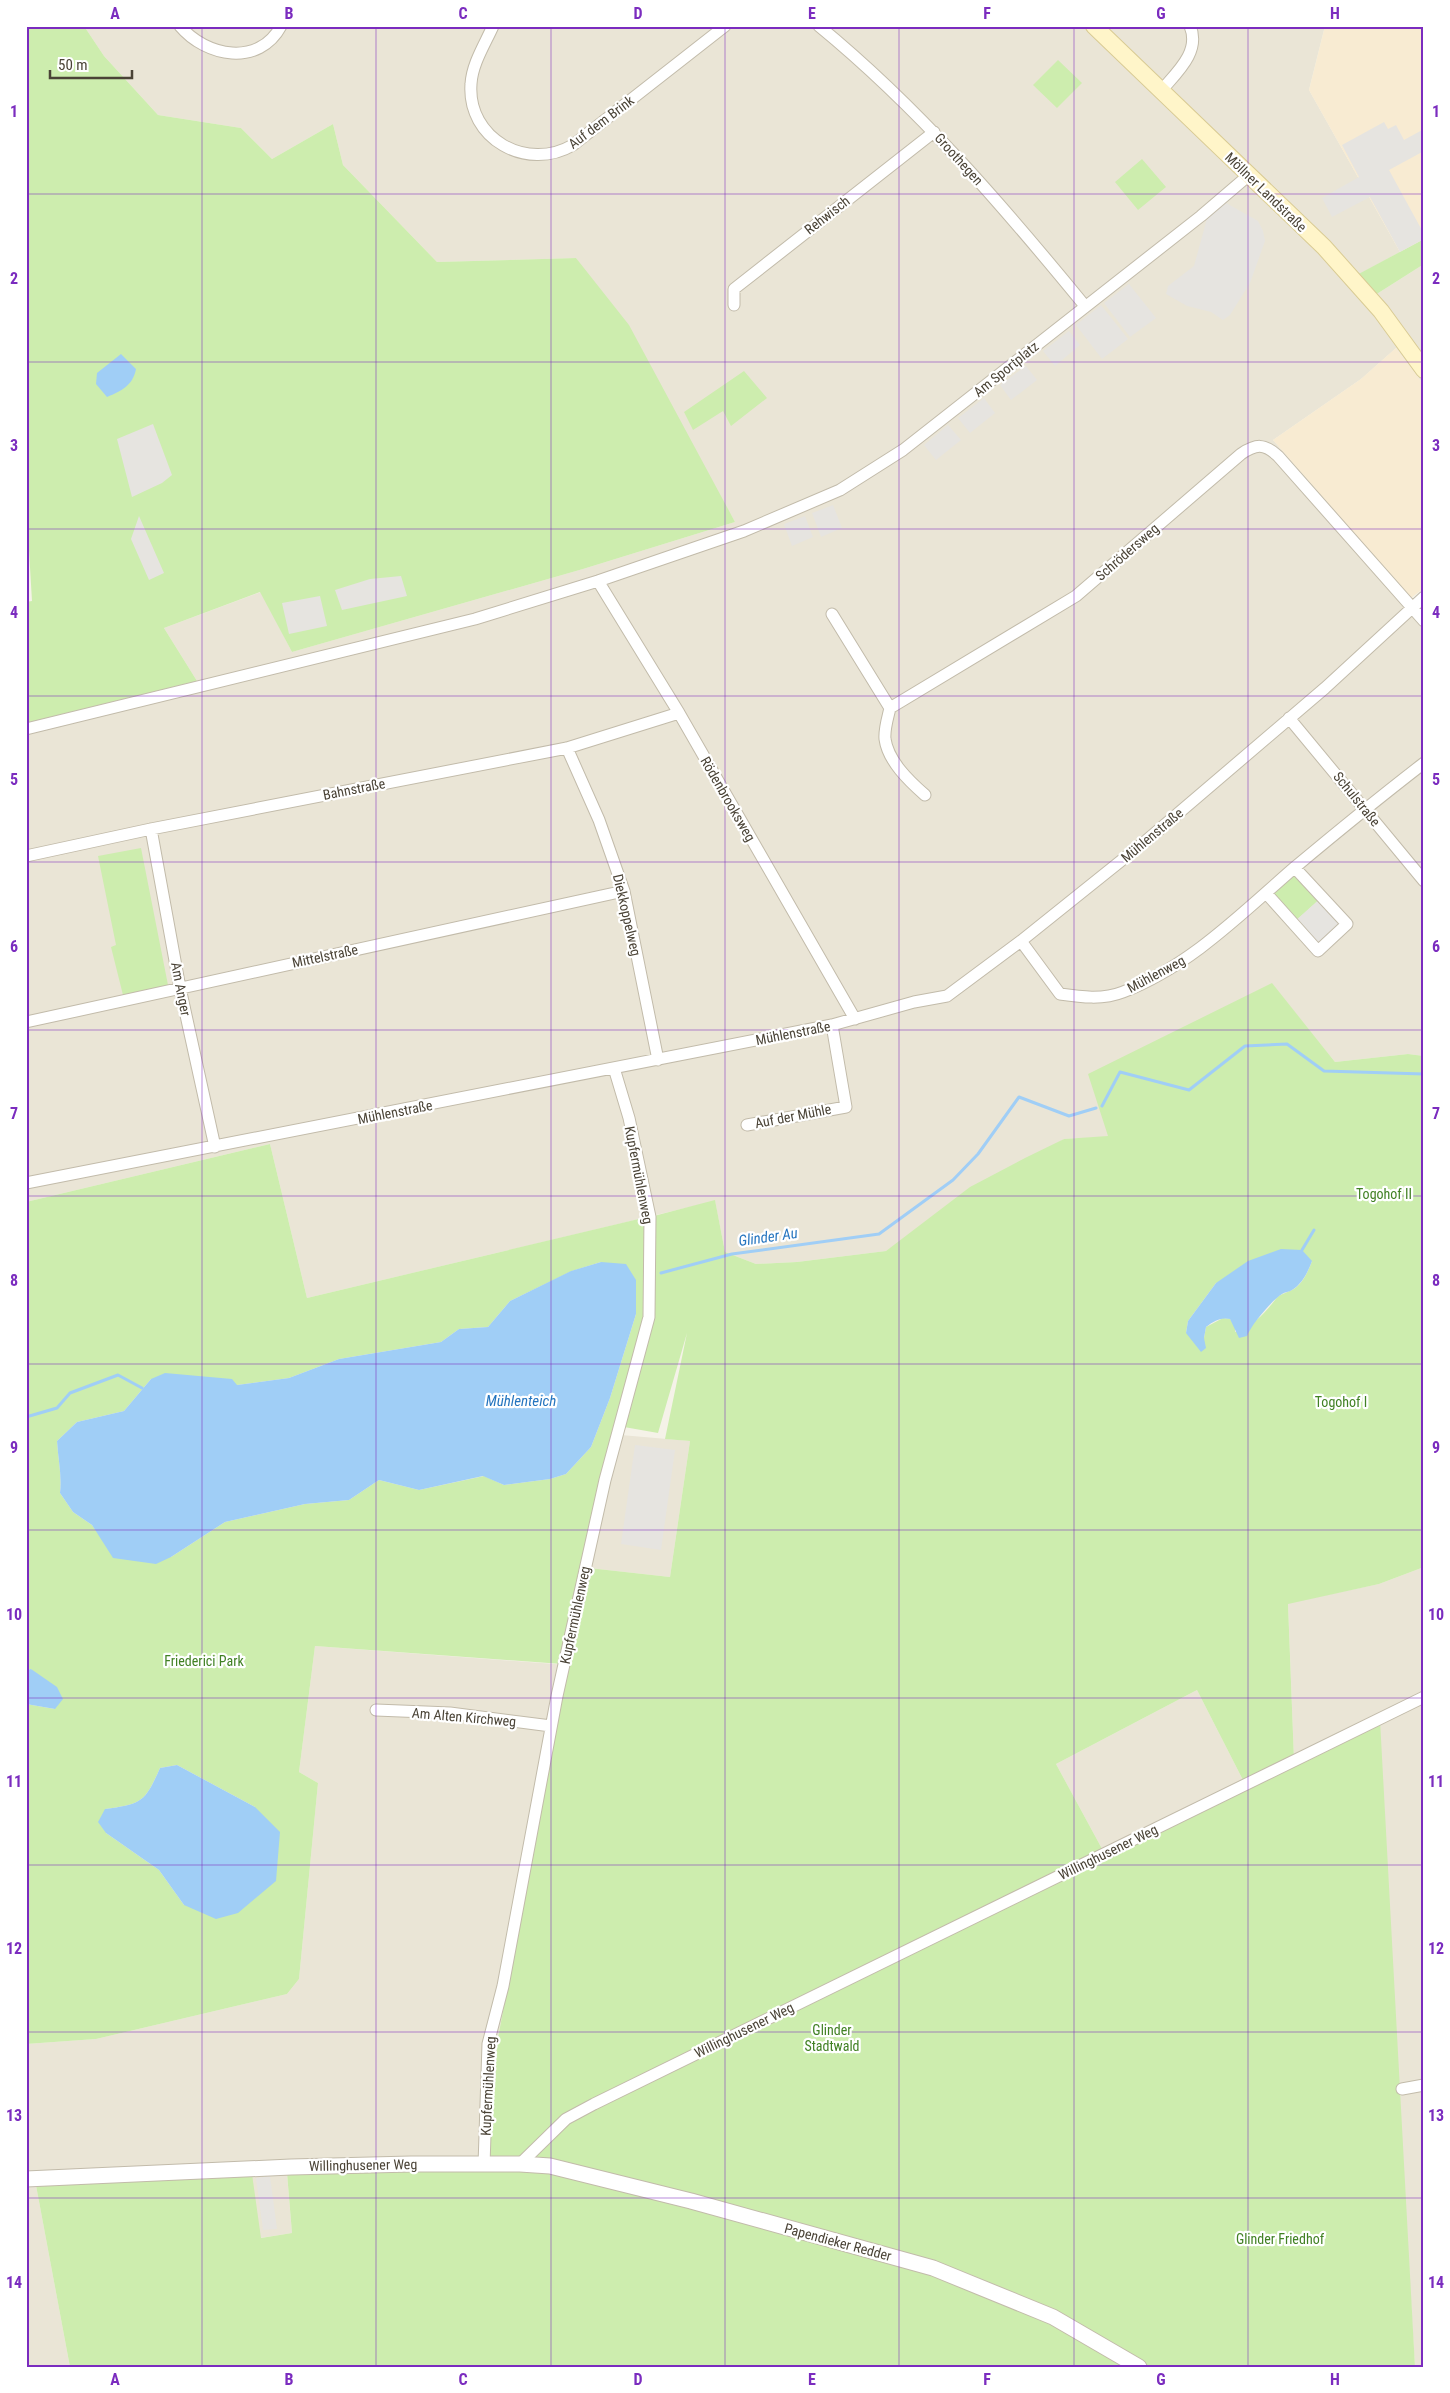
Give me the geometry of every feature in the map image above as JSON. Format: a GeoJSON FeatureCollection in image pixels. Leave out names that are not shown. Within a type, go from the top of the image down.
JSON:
{"type":"FeatureCollection","features":[{"type":"Feature","properties":{"kind":"main road","name":"Möllner Landstraße"},"geometry":{"type":"LineString","coordinates":[[1094,26],[1324,247],[1381,311],[1424,370]]}},
{"type":"Feature","properties":{"kind":"street"},"geometry":{"type":"LineString","coordinates":[[180,26],[198,44],[212,51],[226,53],[251,51],[275,35],[281,26]]}},
{"type":"Feature","properties":{"kind":"street","name":"Auf dem Brink"},"geometry":{"type":"LineString","coordinates":[[493,26],[473,72],[470,90],[473,107],[480,124],[496,141],[511,150],[534,156],[551,154],[573,145],[725,26]]}},
{"type":"Feature","properties":{"kind":"street","name":"Groothegen"},"geometry":{"type":"LineString","coordinates":[[819,26],[848,50],[934,132],[1006,211],[1085,306]]}},
{"type":"Feature","properties":{"kind":"street"},"geometry":{"type":"LineString","coordinates":[[1160,91],[1188,57],[1193,40],[1190,26]]}},
{"type":"Feature","properties":{"kind":"street","name":"Rehwisch"},"geometry":{"type":"LineString","coordinates":[[734,305],[734,289],[934,132]]}},
{"type":"Feature","properties":{"kind":"street","name":"Am Sportplatz"},"geometry":{"type":"LineString","coordinates":[[26,729],[474,619],[598,581],[744,531],[840,490],[878,467],[924,434],[1201,216],[1248,175]]}},
{"type":"Feature","properties":{"kind":"street","name":"Schrödersweg"},"geometry":{"type":"LineString","coordinates":[[890,708],[1076,596],[1241,454],[1251,447],[1261,445],[1269,448],[1278,456],[1412,607]]}},
{"type":"Feature","properties":{"kind":"street","name":"Rödenbrooksweg"},"geometry":{"type":"LineString","coordinates":[[598,581],[679,713],[855,1019]]}},
{"type":"Feature","properties":{"kind":"street","name":"Mühlenstraße"},"geometry":{"type":"LineString","coordinates":[[26,1183],[215,1148],[832,1025],[914,1002],[947,996],[1021,941],[1148,840],[1289,718],[1424,597]]}},
{"type":"Feature","properties":{"kind":"street"},"geometry":{"type":"LineString","coordinates":[[1412,607],[1424,621]]}},
{"type":"Feature","properties":{"kind":"street"},"geometry":{"type":"LineString","coordinates":[[832,614],[890,708],[885,738],[891,754],[909,782],[925,795]]}},
{"type":"Feature","properties":{"kind":"street","name":"Bahnstraße"},"geometry":{"type":"LineString","coordinates":[[26,856],[152,829],[567,748],[679,713]]}},
{"type":"Feature","properties":{"kind":"street","name":"Schulstraße"},"geometry":{"type":"LineString","coordinates":[[1289,718],[1424,881]]}},
{"type":"Feature","properties":{"kind":"street","name":"Diekkoppelweg"},"geometry":{"type":"LineString","coordinates":[[567,748],[599,820],[624,891],[658,1060]]}},
{"type":"Feature","properties":{"kind":"street","name":"Mühlenweg"},"geometry":{"type":"LineString","coordinates":[[1021,941],[1060,994],[1087,998],[1122,992],[1178,965],[1228,926],[1365,809],[1424,763]]}},
{"type":"Feature","properties":{"kind":"street","name":"Am Anger"},"geometry":{"type":"LineString","coordinates":[[152,829],[180,988],[215,1148]]}},
{"type":"Feature","properties":{"kind":"street"},"geometry":{"type":"LineString","coordinates":[[1266,893],[1318,951],[1347,924],[1295,868]]}},
{"type":"Feature","properties":{"kind":"street","name":"Mittelstraße"},"geometry":{"type":"LineString","coordinates":[[26,1022],[624,891]]}},
{"type":"Feature","properties":{"kind":"street","name":"Auf der Mühle"},"geometry":{"type":"LineString","coordinates":[[747,1125],[846,1106],[832,1025]]}},
{"type":"Feature","properties":{"kind":"street","name":"Kupfermühlenweg"},"geometry":{"type":"LineString","coordinates":[[484,2166],[488,2044],[503,1986],[551,1726],[604,1480],[649,1317],[650,1217],[629,1118],[614,1068]]}},
{"type":"Feature","properties":{"kind":"street","name":"Willinghusener Weg"},"geometry":{"type":"LineString","coordinates":[[26,2179],[291,2167],[411,2164],[484,2166],[520,2164],[566,2119],[594,2104],[1424,1697]]}},
{"type":"Feature","properties":{"kind":"street","name":"Am Alten Kirchweg"},"geometry":{"type":"LineString","coordinates":[[376,1710],[450,1713],[551,1726]]}},
{"type":"Feature","properties":{"kind":"street"},"geometry":{"type":"LineString","coordinates":[[1402,2089],[1424,2086]]}},
{"type":"Feature","properties":{"kind":"street","name":"Papendieker Redder"},"geometry":{"type":"LineString","coordinates":[[520,2164],[550,2166],[681,2199],[933,2268],[1053,2316],[1139,2367]]}},
{"type":"Feature","properties":{"kind":"shaded area"},"geometry":{"type":"Polygon","coordinates":[[[84,26],[1325,26],[1309,90],[1400,252],[1354,277],[1372,297],[1424,264],[1424,385],[1396,348],[1361,379],[1273,440],[1424,612],[1424,1056],[1408,1054],[1335,1062],[1272,984],[1108,1137],[1064,1139],[886,1251],[797,1262],[756,1264],[725,1252],[715,1201],[307,1298],[270,1144],[26,1202],[26,723],[197,681],[164,628],[261,592],[292,652],[583,569],[735,522],[576,258],[437,262],[343,165],[333,124],[272,159],[241,128],[158,115],[104,56],[84,26]]]}},
{"type":"Feature","properties":{"kind":"shaded area"},"geometry":{"type":"Polygon","coordinates":[[[1325,26],[1424,26],[1424,239],[1400,252],[1309,90],[1325,26]]]}},
{"type":"Feature","properties":{"kind":"shaded area"},"geometry":{"type":"Polygon","coordinates":[[[1384,122],[1388,129],[1396,125],[1404,140],[1424,129],[1424,151],[1389,170],[1424,234],[1424,239],[1400,252],[1370,197],[1332,217],[1322,198],[1359,177],[1342,145],[1384,122]]]}},
{"type":"Feature","properties":{"kind":"shaded area"},"geometry":{"type":"Polygon","coordinates":[[[1226,203],[1258,221],[1265,241],[1250,283],[1230,315],[1223,320],[1211,312],[1187,306],[1166,294],[1168,286],[1194,266],[1208,215],[1226,203]]]}},
{"type":"Feature","properties":{"kind":"shaded area"},"geometry":{"type":"Polygon","coordinates":[[[1129,284],[1156,318],[1130,337],[1104,303],[1129,284]]]}},
{"type":"Feature","properties":{"kind":"shaded area"},"geometry":{"type":"Polygon","coordinates":[[[1101,305],[1128,339],[1102,359],[1076,325],[1101,305]]]}},
{"type":"Feature","properties":{"kind":"shaded area"},"geometry":{"type":"Polygon","coordinates":[[[1069,331],[1080,345],[1055,366],[1043,351],[1069,331]]]}},
{"type":"Feature","properties":{"kind":"shaded area"},"geometry":{"type":"Polygon","coordinates":[[[1396,348],[1424,385],[1424,588],[1411,598],[1273,440],[1361,379],[1396,348]]]}},
{"type":"Feature","properties":{"kind":"shaded area"},"geometry":{"type":"Polygon","coordinates":[[[1026,366],[1037,380],[1011,400],[1000,385],[1026,366]]]}},
{"type":"Feature","properties":{"kind":"shaded area"},"geometry":{"type":"Polygon","coordinates":[[[984,398],[995,413],[970,433],[958,418],[984,398]]]}},
{"type":"Feature","properties":{"kind":"shaded area"},"geometry":{"type":"Polygon","coordinates":[[[153,424],[172,475],[162,483],[132,497],[117,439],[153,424]]]}},
{"type":"Feature","properties":{"kind":"shaded area"},"geometry":{"type":"Polygon","coordinates":[[[948,425],[961,440],[936,460],[924,445],[948,425]]]}},
{"type":"Feature","properties":{"kind":"shaded area"},"geometry":{"type":"Polygon","coordinates":[[[833,505],[842,528],[821,537],[812,513],[833,505]]]}},
{"type":"Feature","properties":{"kind":"shaded area"},"geometry":{"type":"Polygon","coordinates":[[[139,516],[164,573],[149,580],[131,539],[139,516]]]}},
{"type":"Feature","properties":{"kind":"shaded area"},"geometry":{"type":"Polygon","coordinates":[[[805,516],[813,537],[792,546],[784,524],[805,516]]]}},
{"type":"Feature","properties":{"kind":"shaded area"},"geometry":{"type":"Polygon","coordinates":[[[401,576],[407,596],[342,610],[335,590],[370,579],[401,576]]]}},
{"type":"Feature","properties":{"kind":"shaded area"},"geometry":{"type":"Polygon","coordinates":[[[320,596],[327,626],[289,634],[282,603],[320,596]]]}},
{"type":"Feature","properties":{"kind":"shaded area"},"geometry":{"type":"Polygon","coordinates":[[[1322,897],[1347,924],[1318,951],[1293,923],[1322,897]]]}},
{"type":"Feature","properties":{"kind":"shaded area"},"geometry":{"type":"Polygon","coordinates":[[[621,1435],[690,1441],[670,1577],[589,1568],[621,1435]]]}},
{"type":"Feature","properties":{"kind":"shaded area"},"geometry":{"type":"Polygon","coordinates":[[[635,1445],[675,1450],[661,1550],[621,1544],[635,1445]]]}},
{"type":"Feature","properties":{"kind":"shaded area"},"geometry":{"type":"Polygon","coordinates":[[[1424,1567],[1424,2367],[1415,2367],[1398,2090],[1294,1760],[1288,1603],[1379,1584],[1424,1567]]]}},
{"type":"Feature","properties":{"kind":"shaded area"},"geometry":{"type":"Polygon","coordinates":[[[315,1646],[568,1665],[497,2043],[489,2169],[287,2174],[292,2233],[260,2238],[35,2180],[70,2367],[26,2367],[26,2044],[96,2039],[287,1994],[299,1979],[318,1783],[299,1772],[315,1646]]]}},
{"type":"Feature","properties":{"kind":"shaded area"},"geometry":{"type":"Polygon","coordinates":[[[1197,1690],[1245,1784],[1107,1858],[1056,1764],[1197,1690]]]}},
{"type":"Feature","properties":{"kind":"shaded area"},"geometry":{"type":"Polygon","coordinates":[[[270,2176],[277,2229],[263,2230],[256,2178],[270,2176]]]}},
{"type":"Feature","properties":{"kind":"green space"},"geometry":{"type":"Polygon","coordinates":[[[26,26],[84,26],[104,56],[158,115],[241,128],[272,159],[333,124],[343,165],[437,262],[576,258],[629,325],[735,522],[583,569],[292,652],[260,592],[164,628],[197,681],[26,723],[26,602],[32,601],[26,500],[26,26]]]}},
{"type":"Feature","properties":{"kind":"green space"},"geometry":{"type":"Polygon","coordinates":[[[1058,60],[1082,83],[1057,108],[1033,85],[1058,60]]]}},
{"type":"Feature","properties":{"kind":"green space"},"geometry":{"type":"Polygon","coordinates":[[[1142,159],[1166,187],[1138,210],[1115,182],[1142,159]]]}},
{"type":"Feature","properties":{"kind":"green space"},"geometry":{"type":"Polygon","coordinates":[[[1424,239],[1424,264],[1372,297],[1353,277],[1424,239]]]}},
{"type":"Feature","properties":{"kind":"green space"},"geometry":{"type":"Polygon","coordinates":[[[744,371],[767,398],[731,426],[723,411],[693,430],[684,412],[744,371]]]}},
{"type":"Feature","properties":{"kind":"green space"},"geometry":{"type":"Polygon","coordinates":[[[141,848],[168,985],[123,995],[111,947],[116,945],[98,856],[141,848]]]}},
{"type":"Feature","properties":{"kind":"green space"},"geometry":{"type":"Polygon","coordinates":[[[1295,868],[1322,897],[1293,923],[1266,893],[1295,868]]]}},
{"type":"Feature","properties":{"kind":"green space","name":"Glinder Stadtwald"},"geometry":{"type":"Polygon","coordinates":[[[1272,983],[1335,1062],[1408,1054],[1424,1056],[1424,1567],[1379,1584],[1288,1604],[1294,1760],[1245,1784],[1197,1690],[1056,1764],[1107,1858],[1380,1720],[1415,2367],[70,2367],[35,2180],[252,2174],[261,2238],[292,2233],[287,2173],[489,2169],[497,2043],[568,1665],[589,1568],[670,1577],[690,1441],[665,1439],[687,1333],[658,1433],[624,1427],[649,1317],[650,1217],[715,1200],[725,1252],[756,1264],[797,1262],[886,1251],[970,1187],[1025,1158],[1064,1139],[1108,1136],[1088,1074],[1272,983]],[[1312,1261],[1216,1283],[1188,1321],[1186,1333],[1204,1338],[1206,1327],[1223,1318],[1230,1319],[1235,1326],[1235,1332],[1248,1326],[1262,1315],[1278,1296],[1299,1285],[1312,1261]]]}},
{"type":"Feature","properties":{"kind":"green space","name":"Friederici Park"},"geometry":{"type":"Polygon","coordinates":[[[270,1144],[307,1298],[647,1217],[646,1317],[562,1664],[315,1646],[299,1772],[318,1783],[299,1979],[287,1994],[96,2039],[26,2044],[26,1704],[55,1709],[31,1669],[26,1670],[26,1202],[270,1144]],[[601,1262],[572,1271],[510,1301],[488,1327],[459,1329],[441,1342],[339,1359],[289,1378],[237,1385],[151,1379],[124,1411],[77,1422],[57,1441],[60,1493],[73,1512],[92,1525],[103,1540],[171,1557],[225,1522],[305,1504],[349,1500],[379,1480],[419,1490],[484,1476],[504,1485],[550,1479],[566,1474],[591,1447],[610,1398],[636,1314],[601,1262]],[[177,1765],[160,1768],[146,1795],[135,1803],[105,1809],[106,1833],[159,1870],[184,1905],[255,1807],[177,1765]]]}},
{"type":"Feature","properties":{"kind":"water"},"geometry":{"type":"Polygon","coordinates":[[[121,354],[136,369],[135,375],[126,387],[107,397],[96,384],[97,373],[121,354]]]}},
{"type":"Feature","properties":{"kind":"water"},"geometry":{"type":"Polygon","coordinates":[[[1281,1249],[1302,1250],[1312,1261],[1302,1281],[1291,1291],[1282,1294],[1273,1302],[1257,1319],[1247,1336],[1239,1338],[1230,1319],[1214,1321],[1206,1327],[1204,1338],[1206,1348],[1201,1352],[1186,1333],[1188,1321],[1216,1283],[1248,1261],[1281,1249]]]}},
{"type":"Feature","properties":{"kind":"water","name":"Mühlenteich"},"geometry":{"type":"Polygon","coordinates":[[[601,1262],[626,1264],[636,1280],[636,1314],[610,1398],[591,1447],[566,1474],[550,1479],[504,1485],[483,1476],[419,1490],[379,1480],[349,1500],[305,1504],[225,1522],[171,1557],[156,1564],[113,1558],[92,1525],[73,1512],[60,1493],[57,1441],[77,1422],[124,1411],[151,1379],[165,1373],[232,1379],[237,1385],[289,1378],[339,1359],[441,1342],[459,1329],[488,1327],[510,1301],[571,1271],[601,1262]]]}},
{"type":"Feature","properties":{"kind":"water"},"geometry":{"type":"Polygon","coordinates":[[[31,1669],[57,1687],[63,1699],[55,1709],[26,1704],[26,1670],[31,1669]]]}},
{"type":"Feature","properties":{"kind":"water"},"geometry":{"type":"Polygon","coordinates":[[[177,1765],[255,1807],[280,1832],[276,1881],[238,1913],[216,1919],[184,1905],[159,1870],[106,1833],[98,1822],[105,1809],[135,1803],[146,1795],[160,1768],[177,1765]]]}},
{"type":"Feature","properties":{"kind":"waterway"},"geometry":{"type":"LineString","coordinates":[[1102,1106],[1120,1072],[1189,1090],[1245,1046],[1287,1044],[1324,1071],[1424,1074]]}},
{"type":"Feature","properties":{"kind":"waterway"},"geometry":{"type":"LineString","coordinates":[[661,1273],[732,1254],[879,1234],[953,1180],[978,1154],[1019,1097],[1069,1116],[1096,1108]]}},
{"type":"Feature","properties":{"kind":"waterway"},"geometry":{"type":"LineString","coordinates":[[1302,1250],[1314,1230]]}},
{"type":"Feature","properties":{"kind":"waterway","name":"Glinder Au"},"geometry":{"type":"LineString","coordinates":[[26,1417],[57,1408],[70,1393],[118,1375],[142,1388]]}},
{"type":"Feature","properties":{"kind":"park label","name":"Togohof II"},"geometry":{"type":"Point","coordinates":[1384,1194]}},
{"type":"Feature","properties":{"kind":"park label","name":"Togohof I"},"geometry":{"type":"Point","coordinates":[1341,1402]}},
{"type":"Feature","properties":{"kind":"park label","name":"Glinder Friedhof"},"geometry":{"type":"Point","coordinates":[1280,2239]}}]}
